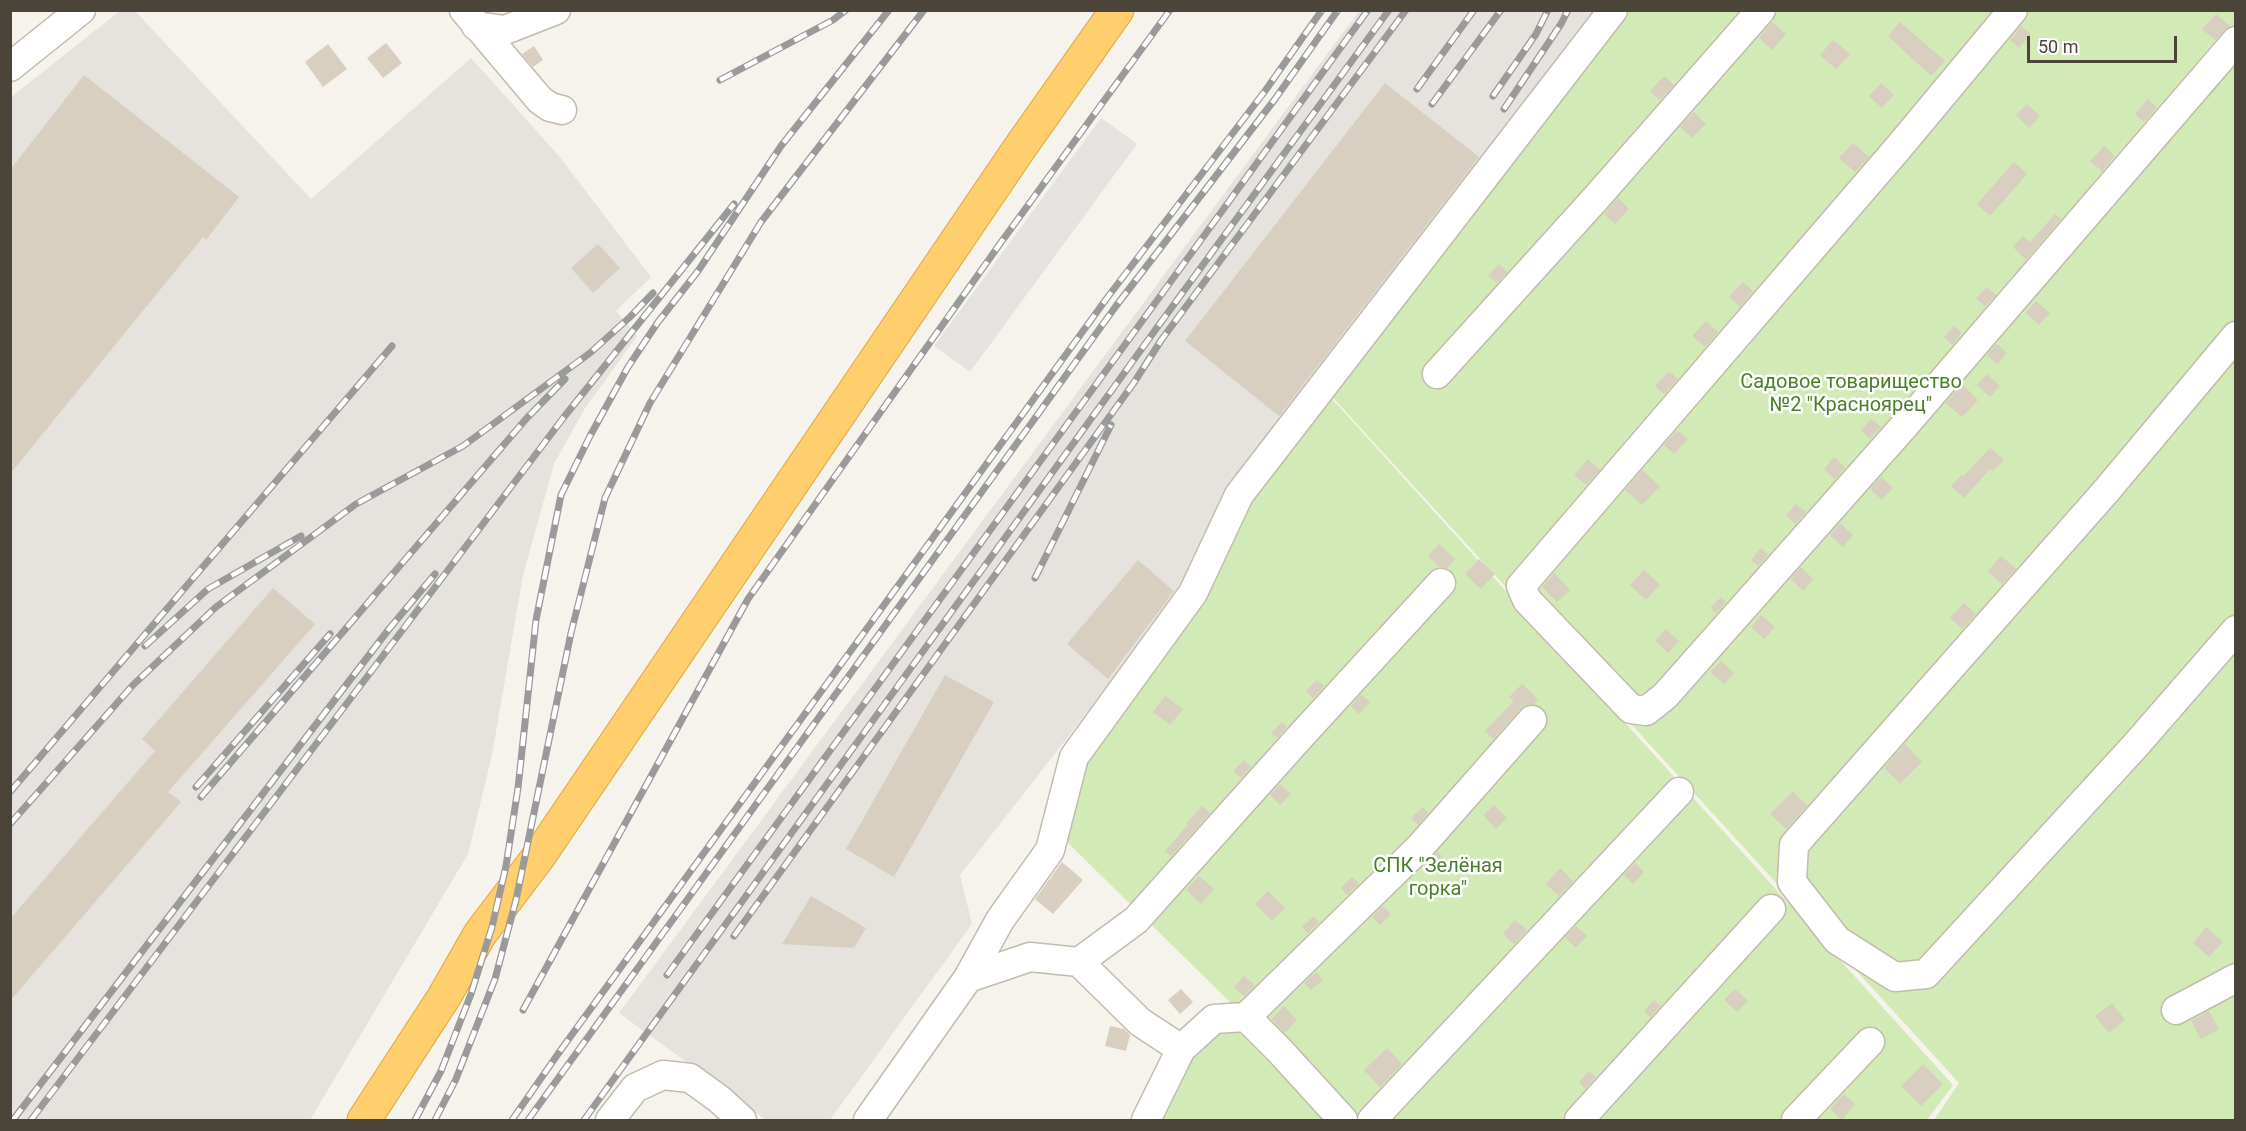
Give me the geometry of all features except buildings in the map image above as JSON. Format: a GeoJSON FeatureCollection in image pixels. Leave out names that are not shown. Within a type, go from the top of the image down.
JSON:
{"type":"FeatureCollection","features":[{"type":"Feature","properties":{"kind":"highway"},"geometry":{"type":"LineString","coordinates":[[364,1120],[444,998],[480,934],[539,856],[1019,149],[1117,10]]}},
{"type":"Feature","properties":{"kind":"street"},"geometry":{"type":"LineString","coordinates":[[10,67],[81,10]]}},
{"type":"Feature","properties":{"kind":"street"},"geometry":{"type":"LineString","coordinates":[[470,18],[505,30],[556,10]]}},
{"type":"Feature","properties":{"kind":"street"},"geometry":{"type":"LineString","coordinates":[[868,1120],[968,978],[1000,920],[1050,850],[1074,757],[1193,593],[1239,495],[1613,10]]}},
{"type":"Feature","properties":{"kind":"street"},"geometry":{"type":"LineString","coordinates":[[1437,374],[1597,197],[1761,10]]}},
{"type":"Feature","properties":{"kind":"street"},"geometry":{"type":"LineString","coordinates":[[2013,10],[1892,156],[1521,586],[1527,600],[1631,709],[1646,711],[1665,696],[1905,425],[2235,41]]}},
{"type":"Feature","properties":{"kind":"street"},"geometry":{"type":"LineString","coordinates":[[470,18],[540,100],[550,107],[562,110]]}},
{"type":"Feature","properties":{"kind":"street"},"geometry":{"type":"LineString","coordinates":[[2235,336],[2107,490],[1794,845],[1792,882],[1838,940],[1895,977],[1926,974],[2136,746],[2235,630]]}},
{"type":"Feature","properties":{"kind":"street"},"geometry":{"type":"LineString","coordinates":[[1079,962],[1136,920],[1306,729],[1441,583]]}},
{"type":"Feature","properties":{"kind":"street"},"geometry":{"type":"LineString","coordinates":[[1146,1120],[1181,1049],[1214,1019],[1245,1017],[1420,847],[1532,720]]}},
{"type":"Feature","properties":{"kind":"street"},"geometry":{"type":"LineString","coordinates":[[1372,1120],[1679,792]]}},
{"type":"Feature","properties":{"kind":"street"},"geometry":{"type":"LineString","coordinates":[[1579,1120],[1771,909]]}},
{"type":"Feature","properties":{"kind":"street"},"geometry":{"type":"LineString","coordinates":[[968,978],[1030,957],[1079,962],[1140,1023],[1181,1049]]}},
{"type":"Feature","properties":{"kind":"street"},"geometry":{"type":"LineString","coordinates":[[2176,1010],[2235,978]]}},
{"type":"Feature","properties":{"kind":"street"},"geometry":{"type":"LineString","coordinates":[[1245,1017],[1280,1051],[1342,1120]]}},
{"type":"Feature","properties":{"kind":"street"},"geometry":{"type":"LineString","coordinates":[[1796,1120],[1870,1042]]}},
{"type":"Feature","properties":{"kind":"street"},"geometry":{"type":"LineString","coordinates":[[610,1120],[635,1088],[663,1075],[690,1078],[742,1120]]}},
{"type":"Feature","properties":{"kind":"shaded area"},"geometry":{"type":"Polygon","coordinates":[[[120,11],[135,11],[311,199],[471,58],[559,156],[651,277],[616,311],[637,336],[584,410],[554,464],[523,575],[492,755],[468,854],[310,1120],[11,1120],[11,97],[120,11]]]}},
{"type":"Feature","properties":{"kind":"shaded area"},"geometry":{"type":"Polygon","coordinates":[[[1359,11],[1603,11],[1179,595],[960,875],[972,924],[830,1120],[766,1120],[619,1013],[1359,11]]]}},
{"type":"Feature","properties":{"kind":"shaded area"},"geometry":{"type":"Polygon","coordinates":[[[1101,118],[1137,144],[970,372],[934,346],[1101,118]]]}},
{"type":"Feature","properties":{"kind":"green space","name":"Садовое товарищество №2 \"Красноярец\""},"geometry":{"type":"Polygon","coordinates":[[[1617,11],[2235,11],[2235,1120],[1934,1120],[1959,1083],[1324,388],[1617,11]]]}},
{"type":"Feature","properties":{"kind":"green space","name":"СПК \"Зелёная горка\""},"geometry":{"type":"Polygon","coordinates":[[[1324,390],[1953,1085],[1927,1120],[1158,1120],[1200,1043],[1231,1003],[1065,840],[1081,758],[1248,500],[1324,390]]]}},
{"type":"Feature","properties":{"kind":"railway"},"geometry":{"type":"LineString","coordinates":[[720,80],[833,20],[846,10]]}},
{"type":"Feature","properties":{"kind":"railway"},"geometry":{"type":"LineString","coordinates":[[415,1120],[441,1071],[471,994],[492,927],[506,866],[518,788],[536,620],[561,495],[628,367],[658,322],[698,271],[781,146],[889,10]]}},
{"type":"Feature","properties":{"kind":"railway"},"geometry":{"type":"LineString","coordinates":[[435,1120],[456,1079],[495,979],[516,900],[571,633],[605,498],[650,403],[761,222],[924,10]]}},
{"type":"Feature","properties":{"kind":"railway"},"geometry":{"type":"LineString","coordinates":[[523,1010],[748,599],[1002,241],[1170,10]]}},
{"type":"Feature","properties":{"kind":"railway"},"geometry":{"type":"LineString","coordinates":[[512,1120],[1107,298],[1265,91],[1322,10]]}},
{"type":"Feature","properties":{"kind":"railway"},"geometry":{"type":"LineString","coordinates":[[528,1120],[1116,306],[1275,99],[1338,10]]}},
{"type":"Feature","properties":{"kind":"railway"},"geometry":{"type":"LineString","coordinates":[[667,975],[1368,10]]}},
{"type":"Feature","properties":{"kind":"railway"},"geometry":{"type":"LineString","coordinates":[[584,1120],[1389,10]]}},
{"type":"Feature","properties":{"kind":"railway"},"geometry":{"type":"LineString","coordinates":[[734,936],[1133,384],[1162,339],[1406,10]]}},
{"type":"Feature","properties":{"kind":"railway"},"geometry":{"type":"LineString","coordinates":[[1417,89],[1474,10]]}},
{"type":"Feature","properties":{"kind":"railway"},"geometry":{"type":"LineString","coordinates":[[1432,104],[1501,10]]}},
{"type":"Feature","properties":{"kind":"railway"},"geometry":{"type":"LineString","coordinates":[[1493,96],[1536,34],[1548,10]]}},
{"type":"Feature","properties":{"kind":"railway"},"geometry":{"type":"LineString","coordinates":[[1504,109],[1568,10]]}},
{"type":"Feature","properties":{"kind":"railway"},"geometry":{"type":"LineString","coordinates":[[31,1120],[564,417],[734,204]]}},
{"type":"Feature","properties":{"kind":"railway"},"geometry":{"type":"LineString","coordinates":[[10,824],[133,685],[216,607],[356,504],[463,446],[590,353],[653,293]]}},
{"type":"Feature","properties":{"kind":"railway"},"geometry":{"type":"LineString","coordinates":[[10,792],[392,346]]}},
{"type":"Feature","properties":{"kind":"railway"},"geometry":{"type":"LineString","coordinates":[[201,797],[526,419],[565,379]]}},
{"type":"Feature","properties":{"kind":"railway"},"geometry":{"type":"LineString","coordinates":[[1035,578],[1111,425]]}},
{"type":"Feature","properties":{"kind":"railway"},"geometry":{"type":"LineString","coordinates":[[145,646],[208,589],[301,536]]}},
{"type":"Feature","properties":{"kind":"railway"},"geometry":{"type":"LineString","coordinates":[[13,1120],[389,629],[435,574]]}},
{"type":"Feature","properties":{"kind":"railway"},"geometry":{"type":"LineString","coordinates":[[196,787],[330,634]]}}]}
